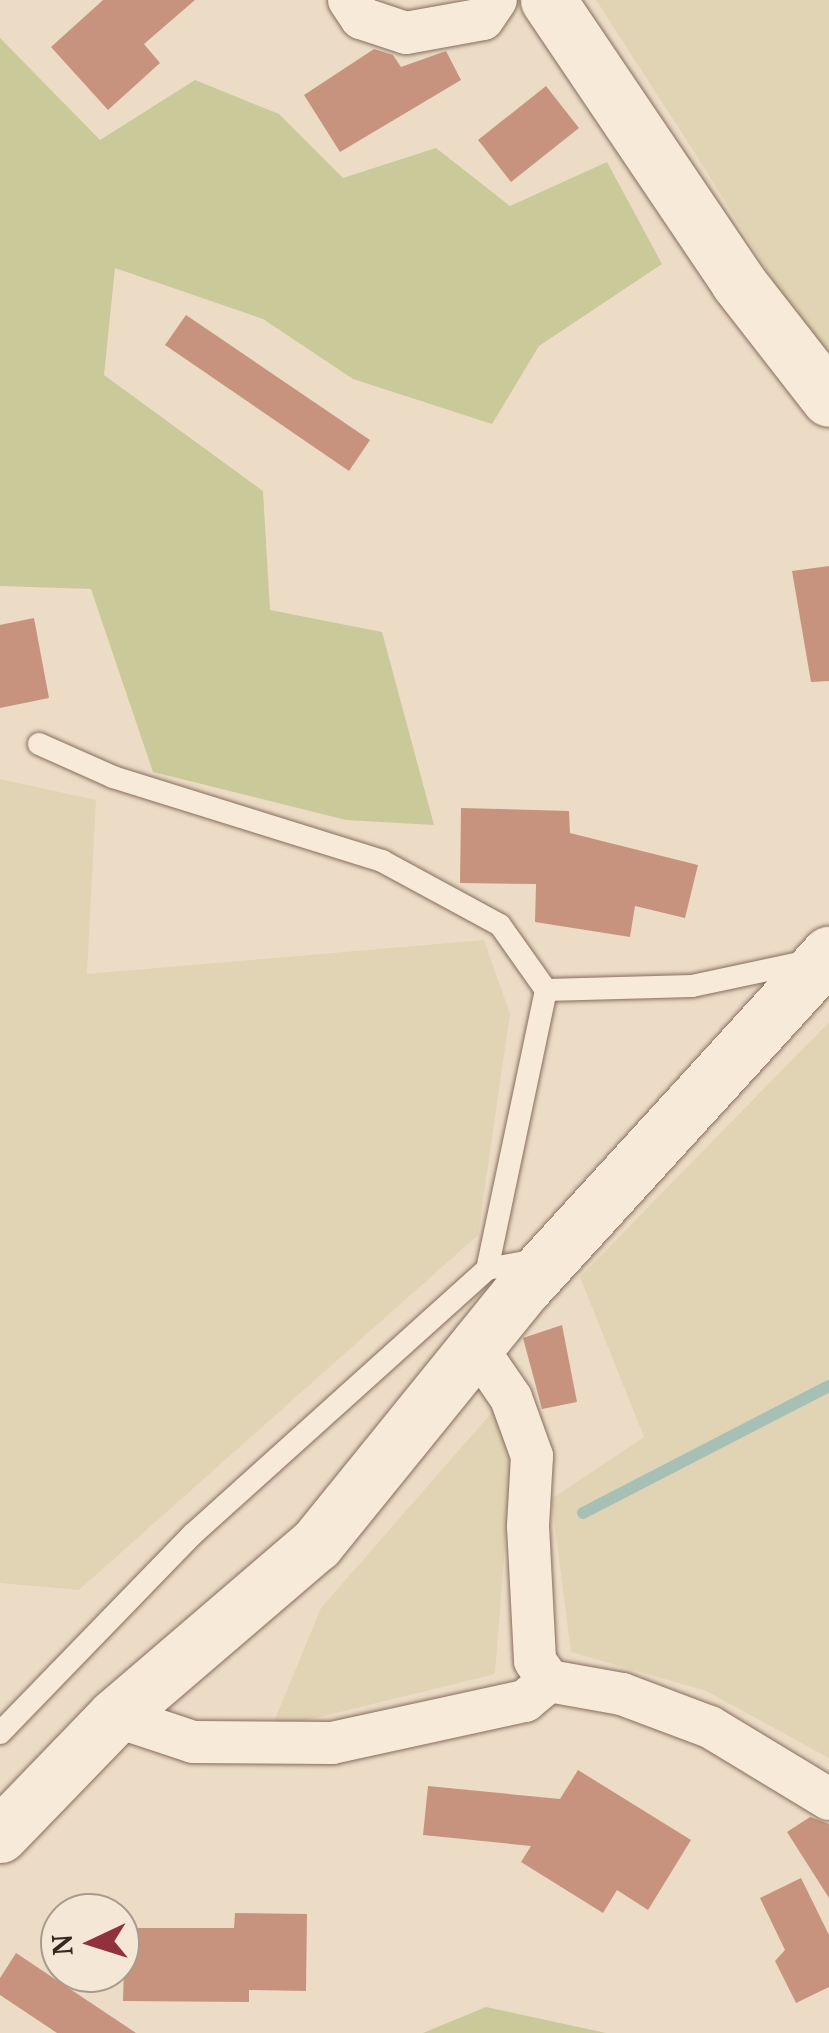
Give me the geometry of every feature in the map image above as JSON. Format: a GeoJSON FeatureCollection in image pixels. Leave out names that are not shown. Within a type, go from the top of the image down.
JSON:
{"type":"FeatureCollection","features":[{"type":"Feature","properties":{"kind":"street"},"geometry":{"type":"LineString","coordinates":[[349,0],[361,18],[406,32],[483,19],[496,0]]}},
{"type":"Feature","properties":{"kind":"street"},"geometry":{"type":"LineString","coordinates":[[548,0],[738,282],[829,399]]}},
{"type":"Feature","properties":{"kind":"street"},"geometry":{"type":"LineString","coordinates":[[0,1835],[115,1716],[316,1544],[476,1347],[827,956]]}},
{"type":"Feature","properties":{"kind":"street"},"geometry":{"type":"LineString","coordinates":[[476,1347],[512,1398],[532,1456],[528,1526],[535,1661],[549,1681],[622,1694],[710,1728],[829,1799]]}},
{"type":"Feature","properties":{"kind":"street"},"geometry":{"type":"LineString","coordinates":[[115,1716],[192,1742],[332,1743],[525,1701],[549,1681]]}},
{"type":"Feature","properties":{"kind":"lane"},"geometry":{"type":"LineString","coordinates":[[39,744],[114,778],[382,861],[500,925],[546,990],[486,1269]]}},
{"type":"Feature","properties":{"kind":"lane"},"geometry":{"type":"LineString","coordinates":[[546,990],[692,986],[827,956]]}},
{"type":"Feature","properties":{"kind":"lane"},"geometry":{"type":"LineString","coordinates":[[0,1733],[193,1534],[486,1269],[559,1256]]}},
{"type":"Feature","properties":{"kind":"shaded area"},"geometry":{"type":"Polygon","coordinates":[[[596,0],[829,0],[829,371],[705,169],[596,0]]]}},
{"type":"Feature","properties":{"kind":"shaded area"},"geometry":{"type":"Polygon","coordinates":[[[0,779],[96,800],[87,974],[484,940],[510,1014],[478,1235],[79,1590],[0,1583],[0,779]]]}},
{"type":"Feature","properties":{"kind":"shaded area"},"geometry":{"type":"Polygon","coordinates":[[[829,1022],[829,1758],[706,1691],[571,1652],[551,1499],[644,1437],[580,1277],[829,1022]]]}},
{"type":"Feature","properties":{"kind":"shaded area"},"geometry":{"type":"Polygon","coordinates":[[[500,1403],[511,1468],[495,1674],[271,1729],[321,1608],[500,1403]]]}},
{"type":"Feature","properties":{"kind":"green space"},"geometry":{"type":"Polygon","coordinates":[[[0,38],[100,140],[195,80],[279,114],[343,178],[436,148],[510,206],[607,162],[662,264],[539,346],[492,424],[353,379],[263,319],[115,268],[104,375],[263,491],[270,610],[382,632],[434,825],[346,820],[153,772],[91,589],[0,586],[0,38]]]}},
{"type":"Feature","properties":{"kind":"green space"},"geometry":{"type":"Polygon","coordinates":[[[486,2007],[606,2033],[423,2033],[486,2007]]]}},
{"type":"Feature","properties":{"kind":"building"},"geometry":{"type":"Polygon","coordinates":[[[103,0],[195,0],[144,44],[160,63],[108,110],[51,47],[103,0]]]}},
{"type":"Feature","properties":{"kind":"building"},"geometry":{"type":"Polygon","coordinates":[[[374,49],[393,55],[401,67],[446,51],[461,80],[340,152],[304,95],[374,49]]]}},
{"type":"Feature","properties":{"kind":"building"},"geometry":{"type":"Polygon","coordinates":[[[546,86],[579,128],[511,182],[478,140],[546,86]]]}},
{"type":"Feature","properties":{"kind":"building"},"geometry":{"type":"Polygon","coordinates":[[[186,315],[370,440],[349,471],[165,345],[186,315]]]}},
{"type":"Feature","properties":{"kind":"building"},"geometry":{"type":"Polygon","coordinates":[[[829,566],[829,681],[811,682],[792,571],[829,566]]]}},
{"type":"Feature","properties":{"kind":"building"},"geometry":{"type":"Polygon","coordinates":[[[34,618],[49,698],[0,708],[0,625],[34,618]]]}},
{"type":"Feature","properties":{"kind":"building"},"geometry":{"type":"Polygon","coordinates":[[[461,808],[569,811],[570,833],[698,865],[685,918],[635,906],[630,937],[535,922],[536,884],[460,883],[461,808]]]}},
{"type":"Feature","properties":{"kind":"building"},"geometry":{"type":"Polygon","coordinates":[[[562,1325],[577,1402],[542,1409],[523,1338],[562,1325]]]}},
{"type":"Feature","properties":{"kind":"building"},"geometry":{"type":"Polygon","coordinates":[[[578,1770],[691,1840],[648,1910],[617,1890],[603,1913],[521,1862],[531,1846],[423,1835],[428,1786],[560,1799],[578,1770]]]}},
{"type":"Feature","properties":{"kind":"building"},"geometry":{"type":"Polygon","coordinates":[[[810,1817],[829,1824],[829,1898],[787,1832],[810,1817]]]}},
{"type":"Feature","properties":{"kind":"building"},"geometry":{"type":"Polygon","coordinates":[[[801,1878],[829,1935],[829,1987],[796,2003],[775,1961],[785,1950],[760,1898],[801,1878]]]}},
{"type":"Feature","properties":{"kind":"building"},"geometry":{"type":"Polygon","coordinates":[[[235,1913],[307,1914],[306,1991],[249,1990],[249,2002],[123,2001],[123,1993],[140,1993],[140,1928],[234,1928],[235,1913]]]}},
{"type":"Feature","properties":{"kind":"building"},"geometry":{"type":"Polygon","coordinates":[[[16,1953],[40,1969],[40,1993],[76,1993],[136,2033],[57,2033],[0,1995],[0,1978],[16,1953]]]}},
{"type":"Feature","properties":{"kind":"waterway"},"geometry":{"type":"LineString","coordinates":[[583,1513],[829,1386]]}}]}
